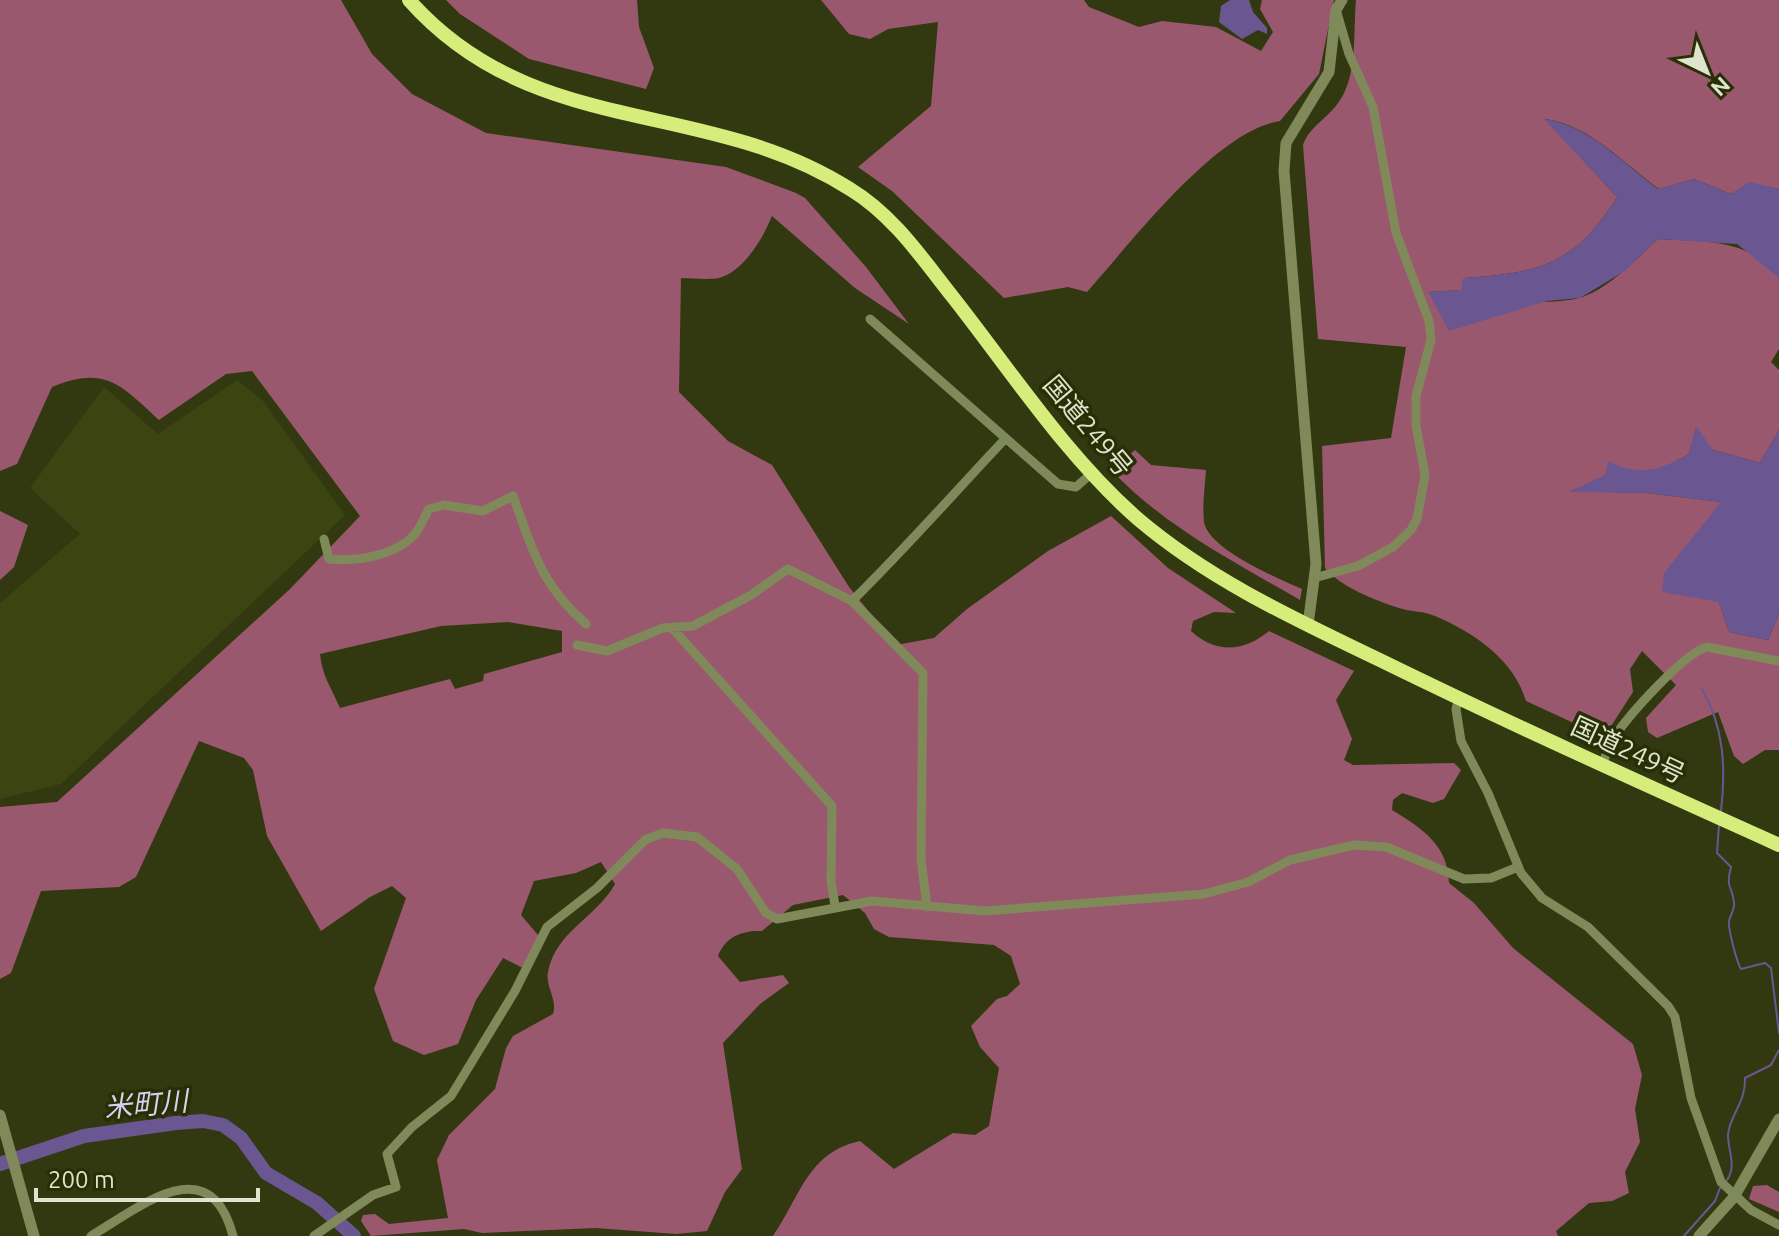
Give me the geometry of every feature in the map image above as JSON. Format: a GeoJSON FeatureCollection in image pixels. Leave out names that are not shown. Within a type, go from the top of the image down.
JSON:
{"type":"FeatureCollection","features":[{"type":"Feature","properties":{"kind":"highway","name":"国道249号"},"geometry":{"type":"LineString","coordinates":[[409,0],[461,49],[535,90],[746,141],[803,161],[855,191],[910,242],[1093,472],[1135,516],[1178,552],[1308,625],[1602,765],[1779,845]]}},
{"type":"Feature","properties":{"kind":"street"},"geometry":{"type":"LineString","coordinates":[[1314,578],[1358,566],[1393,547],[1411,530],[1417,519],[1425,475],[1416,425],[1416,396],[1431,340],[1429,321],[1396,233],[1373,107],[1349,54],[1339,5]]}},
{"type":"Feature","properties":{"kind":"street"},"geometry":{"type":"LineString","coordinates":[[1308,625],[1314,578],[1312,504],[1284,171],[1286,143],[1329,72],[1339,5]]}},
{"type":"Feature","properties":{"kind":"street"},"geometry":{"type":"LineString","coordinates":[[870,319],[1058,484],[1076,487],[1093,472]]}},
{"type":"Feature","properties":{"kind":"street"},"geometry":{"type":"LineString","coordinates":[[852,601],[912,543],[937,510],[1005,439]]}},
{"type":"Feature","properties":{"kind":"street"},"geometry":{"type":"LineString","coordinates":[[324,539],[329,559],[348,562],[402,544],[414,535],[429,509],[444,505],[483,511],[513,496],[541,573],[567,607],[586,624]]}},
{"type":"Feature","properties":{"kind":"street"},"geometry":{"type":"LineString","coordinates":[[577,645],[607,651],[663,628],[693,626],[720,613],[788,569],[852,601],[923,673],[921,859],[927,907]]}},
{"type":"Feature","properties":{"kind":"street"},"geometry":{"type":"LineString","coordinates":[[672,628],[832,806],[831,881],[835,906]]}},
{"type":"Feature","properties":{"kind":"street"},"geometry":{"type":"LineString","coordinates":[[1602,765],[1615,736],[1666,678],[1698,649],[1707,647],[1779,661]]}},
{"type":"Feature","properties":{"kind":"street"},"geometry":{"type":"LineString","coordinates":[[1459,698],[1456,709],[1461,741],[1488,793],[1518,867],[1542,898],[1588,927],[1668,1006],[1675,1017],[1695,1112],[1727,1189],[1779,1225]]}},
{"type":"Feature","properties":{"kind":"street"},"geometry":{"type":"LineString","coordinates":[[318,1233],[373,1195],[396,1187],[387,1154],[412,1127],[451,1096],[515,991],[547,927],[597,888],[645,840],[663,833],[697,837],[737,869],[766,913],[777,919],[872,901],[985,911],[1204,894],[1248,882],[1290,860],[1354,845],[1386,847],[1464,879],[1491,878],[1518,867]]}},
{"type":"Feature","properties":{"kind":"street"},"geometry":{"type":"LineString","coordinates":[[0,1115],[34,1236]]}},
{"type":"Feature","properties":{"kind":"street"},"geometry":{"type":"LineString","coordinates":[[1699,1236],[1727,1189],[1779,1119]]}},
{"type":"Feature","properties":{"kind":"street"},"geometry":{"type":"LineString","coordinates":[[91,1236],[164,1194],[198,1189],[216,1197],[233,1236]]}},
{"type":"Feature","properties":{"kind":"shaded area"},"geometry":{"type":"Polygon","coordinates":[[[0,0],[341,0],[372,54],[412,94],[486,133],[726,167],[796,193],[805,198],[866,267],[909,324],[855,288],[772,216],[752,253],[737,268],[715,279],[681,278],[679,392],[728,441],[772,465],[849,587],[896,645],[934,638],[967,609],[1048,551],[1111,516],[1168,568],[1236,613],[1214,612],[1193,621],[1191,631],[1210,644],[1230,648],[1240,646],[1269,631],[1354,671],[1336,700],[1352,739],[1344,760],[1353,765],[1454,763],[1461,770],[1444,799],[1433,803],[1402,793],[1393,800],[1392,810],[1432,839],[1444,858],[1449,883],[1474,903],[1513,948],[1633,1044],[1642,1075],[1635,1109],[1640,1142],[1625,1172],[1629,1193],[1612,1201],[1589,1203],[1556,1231],[1558,1236],[773,1236],[807,1178],[828,1155],[842,1147],[860,1141],[894,1169],[953,1133],[975,1135],[989,1126],[999,1068],[980,1047],[971,1026],[997,999],[1007,996],[1020,984],[1011,956],[994,945],[889,937],[874,929],[865,913],[843,895],[793,905],[762,931],[741,933],[730,939],[718,956],[740,982],[783,975],[789,983],[760,1004],[723,1043],[742,1169],[725,1192],[707,1231],[676,1234],[596,1228],[482,1233],[464,1229],[371,1236],[361,1221],[363,1215],[375,1214],[389,1224],[448,1218],[437,1160],[449,1135],[495,1089],[506,1048],[513,1036],[553,1014],[548,977],[552,958],[568,935],[598,906],[615,884],[601,862],[576,873],[534,881],[521,915],[544,942],[529,971],[503,958],[476,1000],[458,1044],[424,1055],[393,1041],[374,989],[406,898],[392,886],[370,897],[321,931],[267,836],[253,770],[244,758],[199,741],[136,877],[119,887],[41,891],[11,973],[0,979],[0,807],[57,802],[290,589],[360,516],[252,371],[226,374],[159,420],[134,397],[111,382],[86,378],[52,387],[17,464],[0,471],[0,0]],[[508,622],[441,626],[320,654],[325,676],[340,708],[450,679],[455,689],[483,681],[484,674],[562,652],[562,631],[508,622]]]}},
{"type":"Feature","properties":{"kind":"shaded area"},"geometry":{"type":"Polygon","coordinates":[[[446,0],[637,0],[639,27],[654,68],[646,89],[529,59],[460,14],[446,0]]]}},
{"type":"Feature","properties":{"kind":"shaded area"},"geometry":{"type":"Polygon","coordinates":[[[821,0],[1084,0],[1089,7],[1139,27],[1162,21],[1216,27],[1261,51],[1273,32],[1260,9],[1262,0],[1334,0],[1319,74],[1280,121],[1255,129],[1202,166],[1150,219],[1087,292],[1068,287],[1004,298],[892,191],[858,167],[931,106],[938,22],[888,29],[870,39],[849,34],[821,0]]]}},
{"type":"Feature","properties":{"kind":"shaded area"},"geometry":{"type":"Polygon","coordinates":[[[1230,0],[1249,0],[1253,12],[1267,28],[1267,34],[1258,30],[1242,39],[1219,22],[1221,6],[1230,0]]]}},
{"type":"Feature","properties":{"kind":"shaded area"},"geometry":{"type":"Polygon","coordinates":[[[1356,0],[1779,0],[1779,189],[1749,183],[1731,194],[1694,179],[1659,189],[1592,137],[1545,119],[1617,197],[1602,220],[1571,251],[1554,261],[1514,273],[1464,278],[1462,290],[1429,292],[1546,302],[1579,298],[1611,281],[1658,239],[1708,242],[1739,248],[1754,255],[1779,278],[1779,349],[1771,362],[1779,370],[1779,430],[1760,463],[1713,450],[1688,455],[1655,472],[1624,469],[1571,491],[1647,493],[1722,502],[1710,519],[1719,602],[1729,632],[1768,640],[1779,614],[1779,750],[1765,750],[1743,764],[1734,756],[1718,712],[1657,738],[1648,732],[1646,718],[1676,685],[1642,651],[1630,669],[1633,692],[1604,737],[1526,701],[1520,686],[1502,661],[1464,631],[1431,614],[1369,597],[1349,587],[1325,568],[1322,446],[1391,438],[1406,347],[1318,339],[1303,145],[1309,133],[1338,103],[1349,80],[1356,0]]]}},
{"type":"Feature","properties":{"kind":"shaded area"},"geometry":{"type":"Polygon","coordinates":[[[1544,119],[1591,137],[1658,189],[1694,179],[1731,194],[1749,182],[1779,189],[1779,278],[1737,244],[1658,239],[1623,272],[1580,298],[1547,301],[1449,331],[1428,292],[1461,290],[1464,278],[1514,273],[1554,261],[1586,237],[1617,197],[1544,119]]]}},
{"type":"Feature","properties":{"kind":"shaded area"},"geometry":{"type":"Polygon","coordinates":[[[237,380],[263,401],[345,515],[61,784],[0,799],[0,603],[80,534],[30,488],[104,387],[158,434],[237,380]]]}},
{"type":"Feature","properties":{"kind":"shaded area"},"geometry":{"type":"Polygon","coordinates":[[[1696,426],[1713,450],[1760,463],[1779,430],[1779,614],[1768,640],[1729,632],[1719,602],[1662,592],[1664,573],[1721,502],[1647,493],[1569,492],[1605,475],[1608,461],[1630,469],[1649,470],[1688,455],[1696,426]]]}},
{"type":"Feature","properties":{"kind":"shaded area"},"geometry":{"type":"Polygon","coordinates":[[[1135,450],[1151,465],[1206,470],[1203,516],[1208,532],[1246,562],[1302,589],[1300,600],[1204,544],[1136,494],[1116,475],[1118,464],[1135,450]]]}},
{"type":"Feature","properties":{"kind":"shaded area"},"geometry":{"type":"Polygon","coordinates":[[[0,511],[28,525],[14,567],[0,580],[0,511]]]}},
{"type":"Feature","properties":{"kind":"shaded area"},"geometry":{"type":"Polygon","coordinates":[[[1767,1185],[1779,1192],[1779,1212],[1749,1199],[1753,1186],[1767,1185]]]}},
{"type":"Feature","properties":{"kind":"waterway"},"geometry":{"type":"LineString","coordinates":[[1702,689],[1715,718],[1722,748],[1721,811]]}},
{"type":"Feature","properties":{"kind":"waterway"},"geometry":{"type":"LineString","coordinates":[[1719,825],[1717,853],[1731,867],[1729,884],[1734,905],[1729,925],[1735,953],[1741,969],[1765,963],[1771,968],[1779,1033]]}},
{"type":"Feature","properties":{"kind":"waterway"},"geometry":{"type":"LineString","coordinates":[[1727,1180],[1732,1164],[1729,1128],[1743,1095],[1745,1078],[1771,1065],[1779,1050]]}},
{"type":"Feature","properties":{"kind":"waterway","name":"米町川"},"geometry":{"type":"LineString","coordinates":[[0,1164],[84,1136],[176,1123],[203,1121],[223,1125],[241,1138],[266,1173],[317,1203],[354,1236]]}},
{"type":"Feature","properties":{"kind":"waterway"},"geometry":{"type":"LineString","coordinates":[[1684,1236],[1715,1201],[1720,1188]]}}]}
